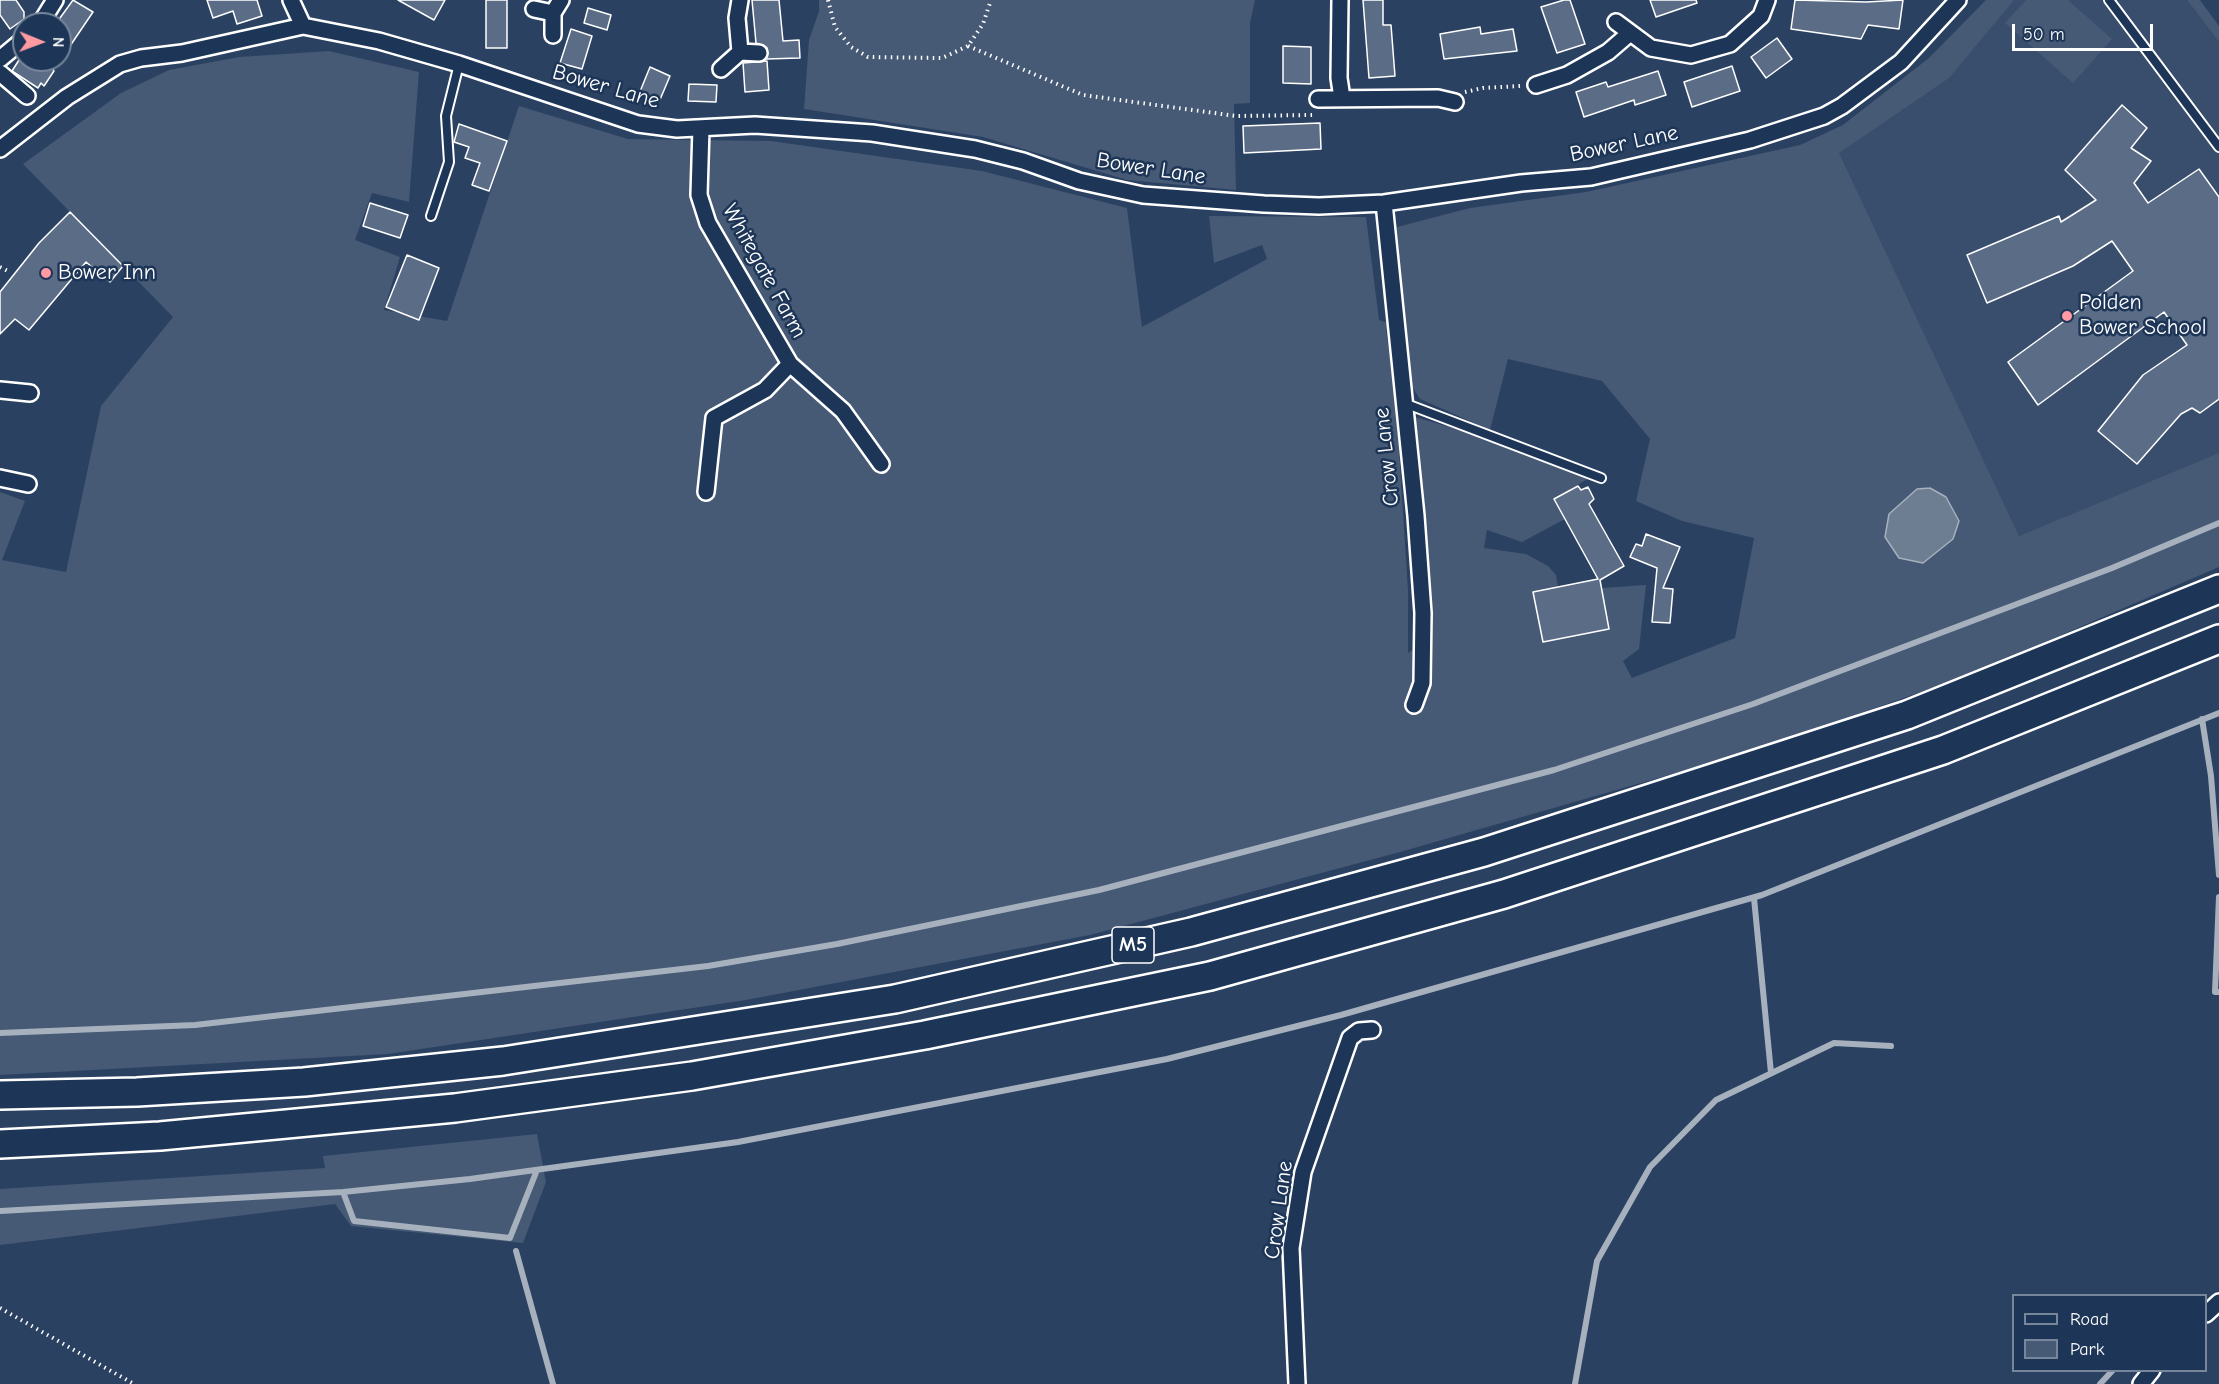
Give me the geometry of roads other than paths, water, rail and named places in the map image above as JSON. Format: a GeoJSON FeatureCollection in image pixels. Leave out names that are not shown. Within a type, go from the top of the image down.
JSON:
{"type":"FeatureCollection","features":[{"type":"Feature","properties":{"kind":"highway","name":"M5"},"geometry":{"type":"LineString","coordinates":[[0,1095],[137,1092],[304,1082],[502,1061],[895,999],[1191,932],[1484,852],[1907,715],[2219,589]]}},
{"type":"Feature","properties":{"kind":"highway","name":"M5"},"geometry":{"type":"LineString","coordinates":[[0,1144],[160,1136],[455,1108],[680,1078],[925,1035],[1210,976],[1504,894],[1943,750],[2219,639]]}},
{"type":"Feature","properties":{"kind":"street"},"geometry":{"type":"LineString","coordinates":[[291,0],[303,26]]}},
{"type":"Feature","properties":{"kind":"street"},"geometry":{"type":"LineString","coordinates":[[740,0],[737,18],[740,52]]}},
{"type":"Feature","properties":{"kind":"street"},"geometry":{"type":"LineString","coordinates":[[1340,0],[1339,78],[1342,98]]}},
{"type":"Feature","properties":{"kind":"street"},"geometry":{"type":"LineString","coordinates":[[1616,22],[1651,48],[1691,55],[1730,44],[1761,16],[1767,0]]}},
{"type":"Feature","properties":{"kind":"street","name":"Bower Lane"},"geometry":{"type":"LineString","coordinates":[[0,149],[67,97],[120,64],[141,58],[182,53],[303,26],[379,41],[459,64],[638,124],[676,129],[754,125],[807,127],[910,138],[975,149],[1023,161],[1079,181],[1143,195],[1275,205],[1384,203],[1521,183],[1591,177],[1750,140],[1824,116],[1852,99],[1901,62],[1958,0]]}},
{"type":"Feature","properties":{"kind":"street"},"geometry":{"type":"LineString","coordinates":[[534,9],[557,7],[552,35]]}},
{"type":"Feature","properties":{"kind":"street"},"geometry":{"type":"LineString","coordinates":[[1536,85],[1567,75],[1608,52],[1630,33]]}},
{"type":"Feature","properties":{"kind":"street"},"geometry":{"type":"LineString","coordinates":[[0,59],[12,49]]}},
{"type":"Feature","properties":{"kind":"street"},"geometry":{"type":"LineString","coordinates":[[721,69],[740,52],[759,52]]}},
{"type":"Feature","properties":{"kind":"street"},"geometry":{"type":"LineString","coordinates":[[0,73],[27,96]]}},
{"type":"Feature","properties":{"kind":"street"},"geometry":{"type":"LineString","coordinates":[[1318,99],[1438,98],[1455,102]]}},
{"type":"Feature","properties":{"kind":"street","name":"Whitegate Farm"},"geometry":{"type":"LineString","coordinates":[[701,128],[699,195],[708,223],[790,364],[843,411],[881,464]]}},
{"type":"Feature","properties":{"kind":"street","name":"Crow Lane"},"geometry":{"type":"LineString","coordinates":[[1384,203],[1416,516],[1423,613],[1422,683],[1414,705]]}},
{"type":"Feature","properties":{"kind":"street","name":"Whitegate Farm"},"geometry":{"type":"LineString","coordinates":[[706,492],[714,418],[765,390],[790,364]]}},
{"type":"Feature","properties":{"kind":"street"},"geometry":{"type":"LineString","coordinates":[[0,390],[30,393]]}},
{"type":"Feature","properties":{"kind":"street"},"geometry":{"type":"LineString","coordinates":[[0,477],[28,484]]}},
{"type":"Feature","properties":{"kind":"street","name":"Crow Lane"},"geometry":{"type":"LineString","coordinates":[[1297,1384],[1291,1248],[1303,1172],[1350,1038],[1359,1031],[1372,1030]]}},
{"type":"Feature","properties":{"kind":"street"},"geometry":{"type":"LineString","coordinates":[[2207,1312],[2219,1302]]}},
{"type":"Feature","properties":{"kind":"street"},"geometry":{"type":"LineString","coordinates":[[2141,1384],[2151,1372]]}},
{"type":"Feature","properties":{"kind":"lane"},"geometry":{"type":"LineString","coordinates":[[2109,0],[2219,147]]}},
{"type":"Feature","properties":{"kind":"lane"},"geometry":{"type":"LineString","coordinates":[[431,216],[449,162],[446,116],[459,64]]}},
{"type":"Feature","properties":{"kind":"lane"},"geometry":{"type":"LineString","coordinates":[[1404,403],[1601,478]]}},
{"type":"Feature","properties":{"kind":"waterway"},"geometry":{"type":"LineString","coordinates":[[0,1033],[195,1025],[708,966],[837,944],[1099,890],[1554,770],[1753,704],[2112,568],[2219,523]]}},
{"type":"Feature","properties":{"kind":"waterway"},"geometry":{"type":"LineString","coordinates":[[0,1211],[343,1192],[470,1179],[738,1142],[1167,1059],[1341,1015],[1762,895],[2219,713]]}},
{"type":"Feature","properties":{"kind":"waterway"},"geometry":{"type":"LineString","coordinates":[[2202,719],[2211,776],[2219,875]]}},
{"type":"Feature","properties":{"kind":"waterway"},"geometry":{"type":"LineString","coordinates":[[2219,897],[2215,992],[2219,992]]}},
{"type":"Feature","properties":{"kind":"waterway"},"geometry":{"type":"LineString","coordinates":[[1754,898],[1771,1073]]}},
{"type":"Feature","properties":{"kind":"waterway"},"geometry":{"type":"LineString","coordinates":[[1575,1384],[1597,1261],[1650,1167],[1716,1100],[1834,1043],[1891,1046]]}},
{"type":"Feature","properties":{"kind":"waterway"},"geometry":{"type":"LineString","coordinates":[[343,1192],[354,1221],[510,1238],[537,1170]]}},
{"type":"Feature","properties":{"kind":"waterway"},"geometry":{"type":"LineString","coordinates":[[516,1251],[553,1384]]}},
{"type":"Feature","properties":{"kind":"waterway"},"geometry":{"type":"LineString","coordinates":[[2100,1384],[2111,1372]]}},
{"type":"Feature","properties":{"kind":"place","name":"Bower Inn"},"geometry":{"type":"Point","coordinates":[46,273]}},
{"type":"Feature","properties":{"kind":"place","name":"Polden Bower School"},"geometry":{"type":"Point","coordinates":[2067,316]}}]}
